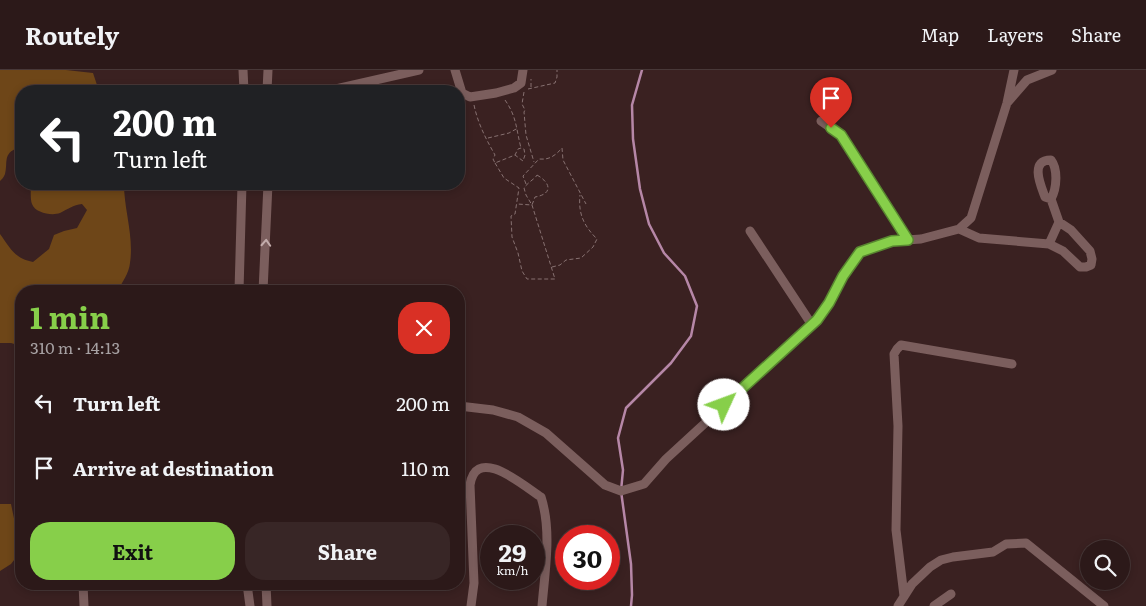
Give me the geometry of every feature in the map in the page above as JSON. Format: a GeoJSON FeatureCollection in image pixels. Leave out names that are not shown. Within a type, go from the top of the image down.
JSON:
{"type":"FeatureCollection","features":[{"type":"Feature","properties":{"kind":"street"},"geometry":{"type":"LineString","coordinates":[[243,70],[244,85]]}},
{"type":"Feature","properties":{"kind":"street"},"geometry":{"type":"LineString","coordinates":[[267,85],[268,70]]}},
{"type":"Feature","properties":{"kind":"street"},"geometry":{"type":"LineString","coordinates":[[353,85],[419,70]]}},
{"type":"Feature","properties":{"kind":"street"},"geometry":{"type":"LineString","coordinates":[[456,70],[460,85]]}},
{"type":"Feature","properties":{"kind":"street"},"geometry":{"type":"LineString","coordinates":[[465,94],[470,97],[514,88],[521,83],[523,70]]}},
{"type":"Feature","properties":{"kind":"street"},"geometry":{"type":"LineString","coordinates":[[465,407],[493,410],[518,417],[546,433],[605,484],[622,491],[644,484],[666,459],[812,325],[829,303],[843,276],[860,252],[892,241],[921,239],[959,229],[970,218],[1007,103],[1014,70]]}},
{"type":"Feature","properties":{"kind":"street"},"geometry":{"type":"LineString","coordinates":[[1007,103],[1026,80],[1052,70]]}},
{"type":"Feature","properties":{"kind":"street"},"geometry":{"type":"LineString","coordinates":[[821,121],[841,135],[908,240]]}},
{"type":"Feature","properties":{"kind":"street"},"geometry":{"type":"LineString","coordinates":[[239,285],[242,190]]}},
{"type":"Feature","properties":{"kind":"street"},"geometry":{"type":"LineString","coordinates":[[263,285],[268,190]]}},
{"type":"Feature","properties":{"kind":"street"},"geometry":{"type":"LineString","coordinates":[[959,229],[979,238],[1049,244],[1062,250],[1080,267],[1091,265],[1090,250],[1071,230],[1059,222],[1051,198]]}},
{"type":"Feature","properties":{"kind":"street"},"geometry":{"type":"LineString","coordinates":[[1049,244],[1059,222]]}},
{"type":"Feature","properties":{"kind":"street"},"geometry":{"type":"LineString","coordinates":[[750,231],[812,325]]}},
{"type":"Feature","properties":{"kind":"street"},"geometry":{"type":"LineString","coordinates":[[904,596],[896,530],[898,426],[894,354],[902,345],[1012,364]]}},
{"type":"Feature","properties":{"kind":"street"},"geometry":{"type":"LineString","coordinates":[[471,606],[474,583],[470,485],[471,478],[476,470],[485,466],[496,468],[541,496],[545,508],[547,529],[542,606]]}},
{"type":"Feature","properties":{"kind":"street"},"geometry":{"type":"LineString","coordinates":[[898,606],[912,584],[930,567],[941,560],[993,552],[1006,544],[1026,543],[1104,606]]}},
{"type":"Feature","properties":{"kind":"street"},"geometry":{"type":"LineString","coordinates":[[83,590],[84,606]]}},
{"type":"Feature","properties":{"kind":"street"},"geometry":{"type":"LineString","coordinates":[[249,590],[250,606]]}},
{"type":"Feature","properties":{"kind":"street"},"geometry":{"type":"LineString","coordinates":[[266,590],[267,606]]}},
{"type":"Feature","properties":{"kind":"street"},"geometry":{"type":"LineString","coordinates":[[934,606],[951,594]]}},
{"type":"Feature","properties":{"kind":"path"},"geometry":{"type":"LineString","coordinates":[[531,88],[539,88],[556,83],[557,70]]}},
{"type":"Feature","properties":{"kind":"path"},"geometry":{"type":"LineString","coordinates":[[526,90],[522,94],[522,104],[526,110],[524,112],[526,134],[535,163]]}},
{"type":"Feature","properties":{"kind":"path"},"geometry":{"type":"LineString","coordinates":[[501,99],[505,98],[509,104],[518,128],[521,148],[524,150],[525,155],[523,161],[515,155]]}},
{"type":"Feature","properties":{"kind":"path"},"geometry":{"type":"LineString","coordinates":[[474,103],[476,119],[495,156],[493,159],[495,163],[504,178],[519,188],[515,214],[511,216],[511,228],[514,246],[518,253],[522,271],[527,279],[555,279],[532,205],[526,195],[524,176],[538,159],[547,160],[557,154],[562,148],[563,160],[586,204]]}},
{"type":"Feature","properties":{"kind":"path"},"geometry":{"type":"LineString","coordinates":[[487,138],[509,134],[518,128]]}},
{"type":"Feature","properties":{"kind":"path"},"geometry":{"type":"LineString","coordinates":[[495,163],[515,155],[521,148]]}},
{"type":"Feature","properties":{"kind":"path"},"geometry":{"type":"LineString","coordinates":[[526,184],[536,178],[537,174],[548,185],[544,195],[535,197],[532,205]]}},
{"type":"Feature","properties":{"kind":"path"},"geometry":{"type":"LineString","coordinates":[[552,267],[560,265],[566,260],[581,258],[597,239],[585,225],[581,216],[579,206],[581,195]]}},
{"type":"Feature","properties":{"kind":"path"},"geometry":{"type":"LineString","coordinates":[[517,204],[532,205]]}},
{"type":"Feature","properties":{"kind":"shaded area"},"geometry":{"type":"Polygon","coordinates":[[[0,70],[66,70],[93,73],[97,85],[15,85],[15,149],[9,154],[4,177],[0,181],[0,70]]]}},
{"type":"Feature","properties":{"kind":"shaded area"},"geometry":{"type":"Polygon","coordinates":[[[31,190],[125,190],[131,243],[130,263],[121,285],[15,285],[15,344],[0,343],[0,234],[17,255],[33,262],[49,249],[54,235],[77,228],[87,210],[82,204],[57,214],[48,214],[40,212],[34,207],[31,190]]]}},
{"type":"Feature","properties":{"kind":"shaded area"},"geometry":{"type":"Polygon","coordinates":[[[0,504],[11,504],[15,523],[15,559],[11,564],[0,571],[0,504]]]}},
{"type":"Feature","properties":{"kind":"waterway"},"geometry":{"type":"LineString","coordinates":[[631,606],[631,564],[621,491],[623,470],[618,438],[626,408],[671,363],[691,336],[697,306],[685,276],[664,253],[649,224],[640,189],[633,139],[632,105],[642,70]]}},
{"type":"Feature","properties":{"kind":"route"},"geometry":{"type":"LineString","coordinates":[[724,405],[817,320],[829,303],[843,276],[860,252],[892,241],[908,240],[841,135],[831,128]]}}]}
